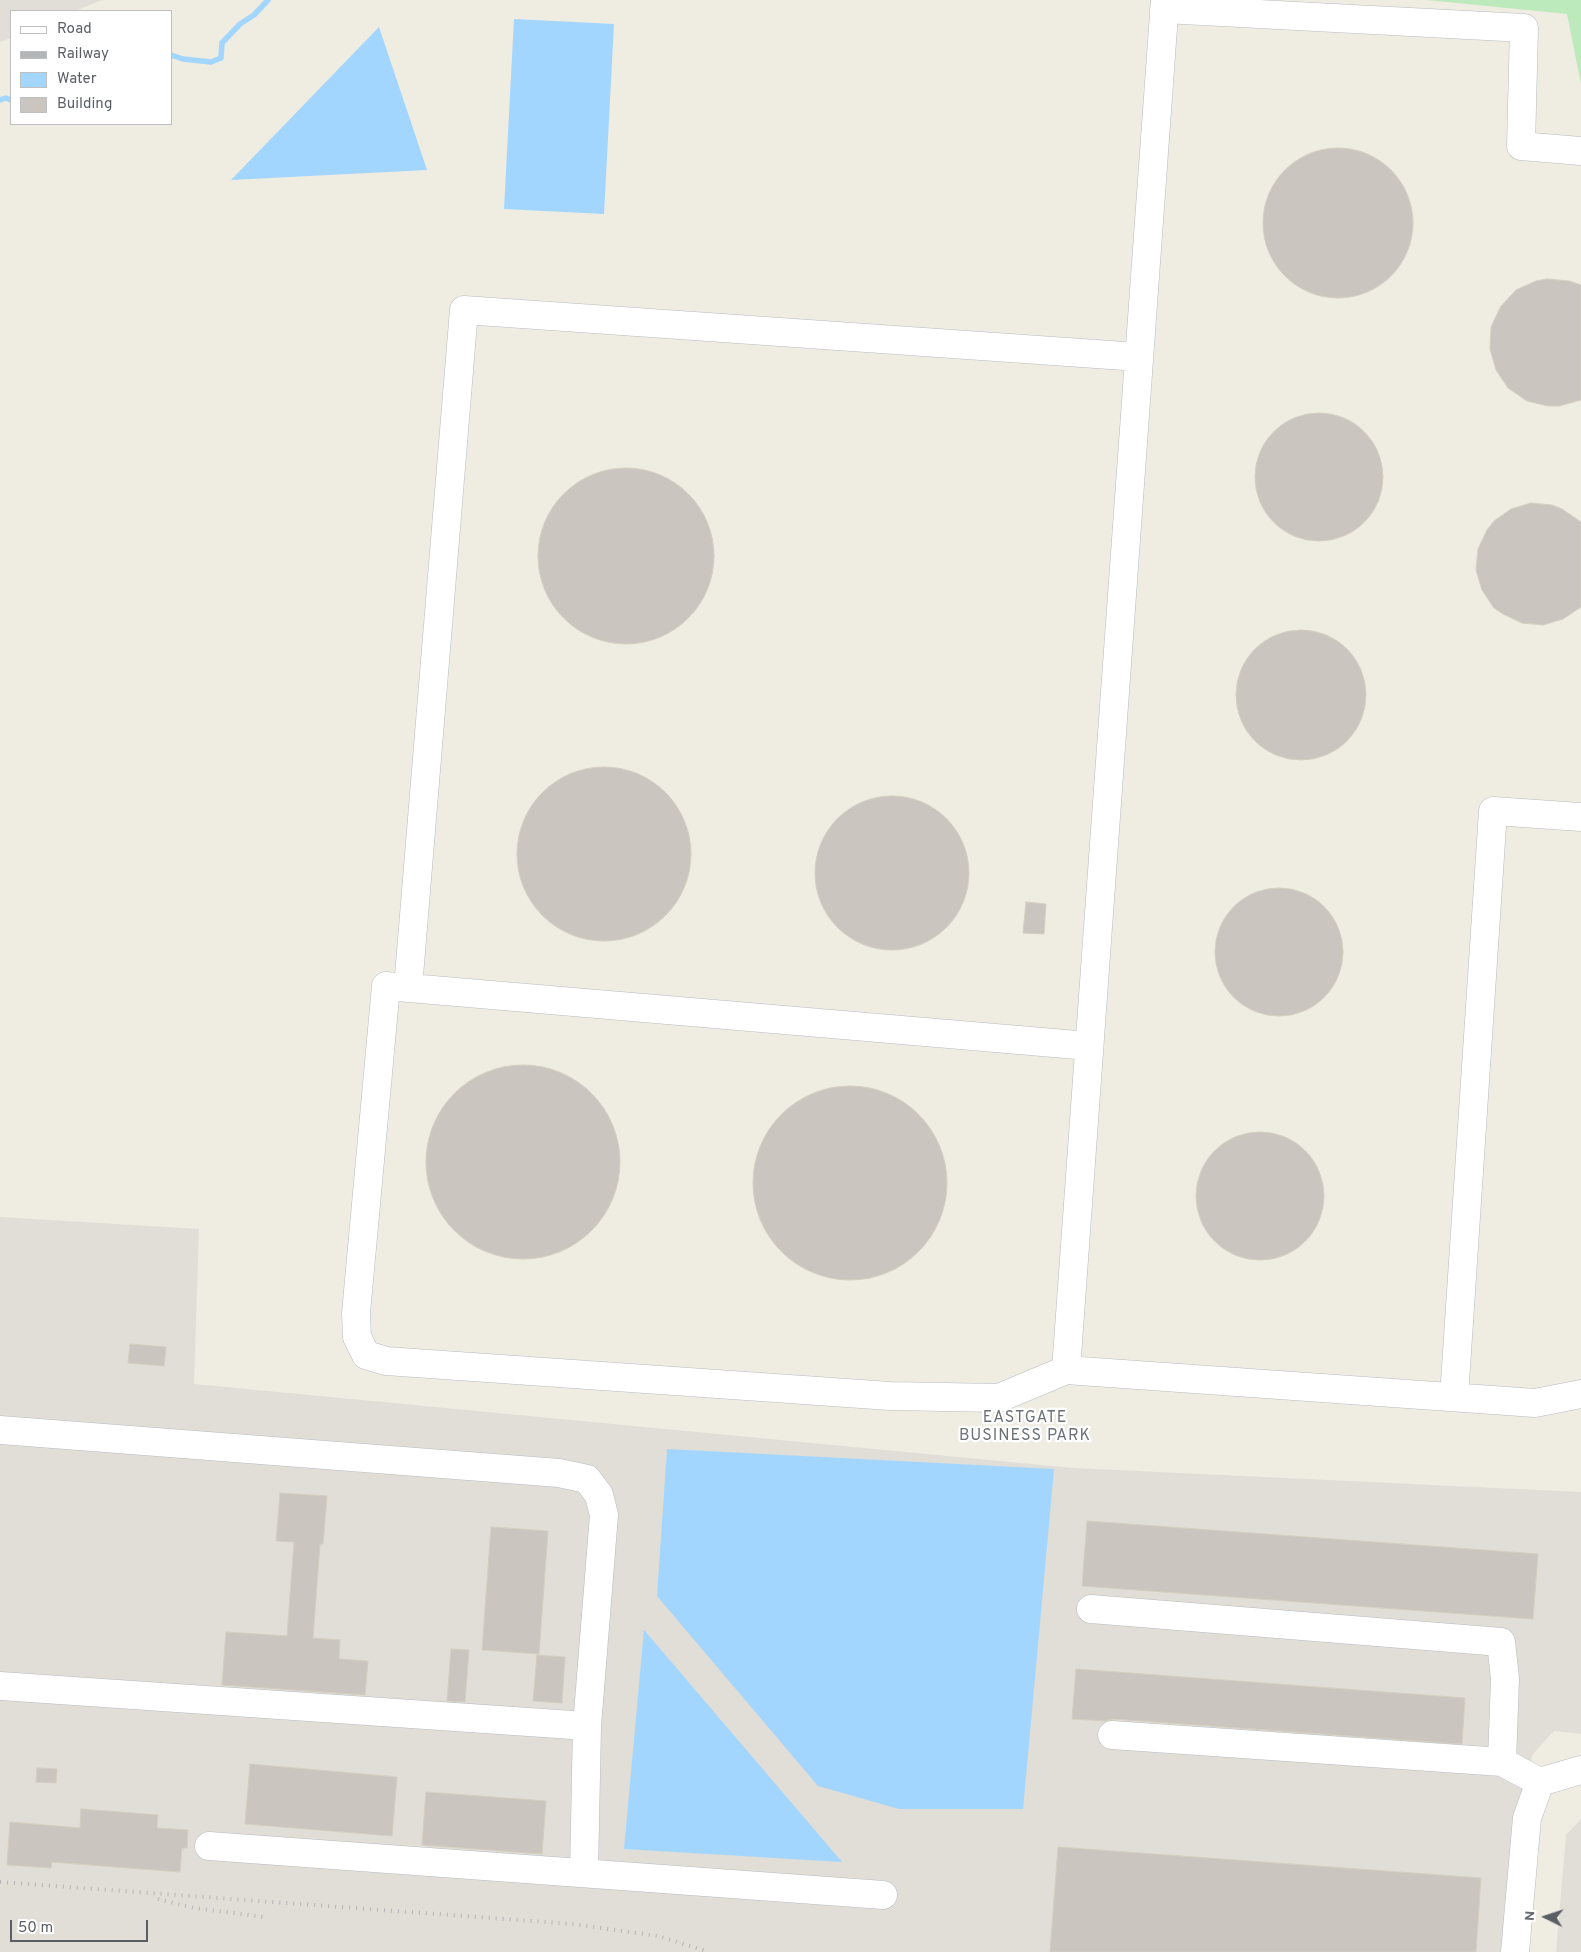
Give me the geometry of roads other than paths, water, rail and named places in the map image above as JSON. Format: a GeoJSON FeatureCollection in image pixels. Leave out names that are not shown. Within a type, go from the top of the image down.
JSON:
{"type":"FeatureCollection","features":[{"type":"Feature","properties":{"kind":"street"},"geometry":{"type":"LineString","coordinates":[[1066,1370],[1164,4],[1524,28],[1521,146],[1581,151]]}},
{"type":"Feature","properties":{"kind":"street"},"geometry":{"type":"LineString","coordinates":[[408,988],[464,310],[1139,357]]}},
{"type":"Feature","properties":{"kind":"street"},"geometry":{"type":"LineString","coordinates":[[1454,1397],[1493,811],[1581,817]]}},
{"type":"Feature","properties":{"kind":"street"},"geometry":{"type":"LineString","coordinates":[[1089,1046],[386,986],[356,1313],[357,1337],[366,1355],[386,1361],[900,1396],[999,1398],[1066,1370],[1535,1403],[1581,1394]]}},
{"type":"Feature","properties":{"kind":"street"},"geometry":{"type":"LineString","coordinates":[[0,1430],[559,1473],[586,1479],[599,1494],[604,1515],[587,1726],[584,1873]]}},
{"type":"Feature","properties":{"kind":"street"},"geometry":{"type":"LineString","coordinates":[[1091,1609],[1501,1642],[1505,1679],[1502,1762]]}},
{"type":"Feature","properties":{"kind":"street"},"geometry":{"type":"LineString","coordinates":[[0,1686],[587,1726]]}},
{"type":"Feature","properties":{"kind":"street"},"geometry":{"type":"LineString","coordinates":[[1112,1735],[1502,1762],[1540,1782],[1581,1770]]}},
{"type":"Feature","properties":{"kind":"street"},"geometry":{"type":"LineString","coordinates":[[1516,1952],[1527,1818],[1540,1782]]}},
{"type":"Feature","properties":{"kind":"street"},"geometry":{"type":"LineString","coordinates":[[209,1846],[883,1895]]}},
{"type":"Feature","properties":{"kind":"water"},"geometry":{"type":"Polygon","coordinates":[[[514,19],[614,24],[604,214],[504,209],[514,19]]]}},
{"type":"Feature","properties":{"kind":"water"},"geometry":{"type":"Polygon","coordinates":[[[379,27],[427,170],[231,180],[379,27]]]}},
{"type":"Feature","properties":{"kind":"water"},"geometry":{"type":"Polygon","coordinates":[[[667,1449],[1054,1469],[1023,1809],[899,1809],[818,1786],[657,1596],[667,1449]]]}},
{"type":"Feature","properties":{"kind":"water"},"geometry":{"type":"Polygon","coordinates":[[[644,1630],[842,1862],[624,1849],[644,1630]]]}},
{"type":"Feature","properties":{"kind":"waterway"},"geometry":{"type":"LineString","coordinates":[[172,55],[183,59],[211,62],[221,58],[222,43],[240,24],[254,15],[268,0]]}},
{"type":"Feature","properties":{"kind":"waterway"},"geometry":{"type":"LineString","coordinates":[[0,100],[6,98],[10,100]]}},
{"type":"Feature","properties":{"kind":"railway"},"geometry":{"type":"LineString","coordinates":[[0,1882],[573,1924],[658,1936],[709,1952]]}},
{"type":"Feature","properties":{"kind":"railway"},"geometry":{"type":"LineString","coordinates":[[158,1899],[194,1908],[264,1917]]}},
{"type":"Feature","properties":{"kind":"district","name":"EASTGATE BUSINESS PARK"},"geometry":{"type":"Point","coordinates":[1025,1428]}}]}
